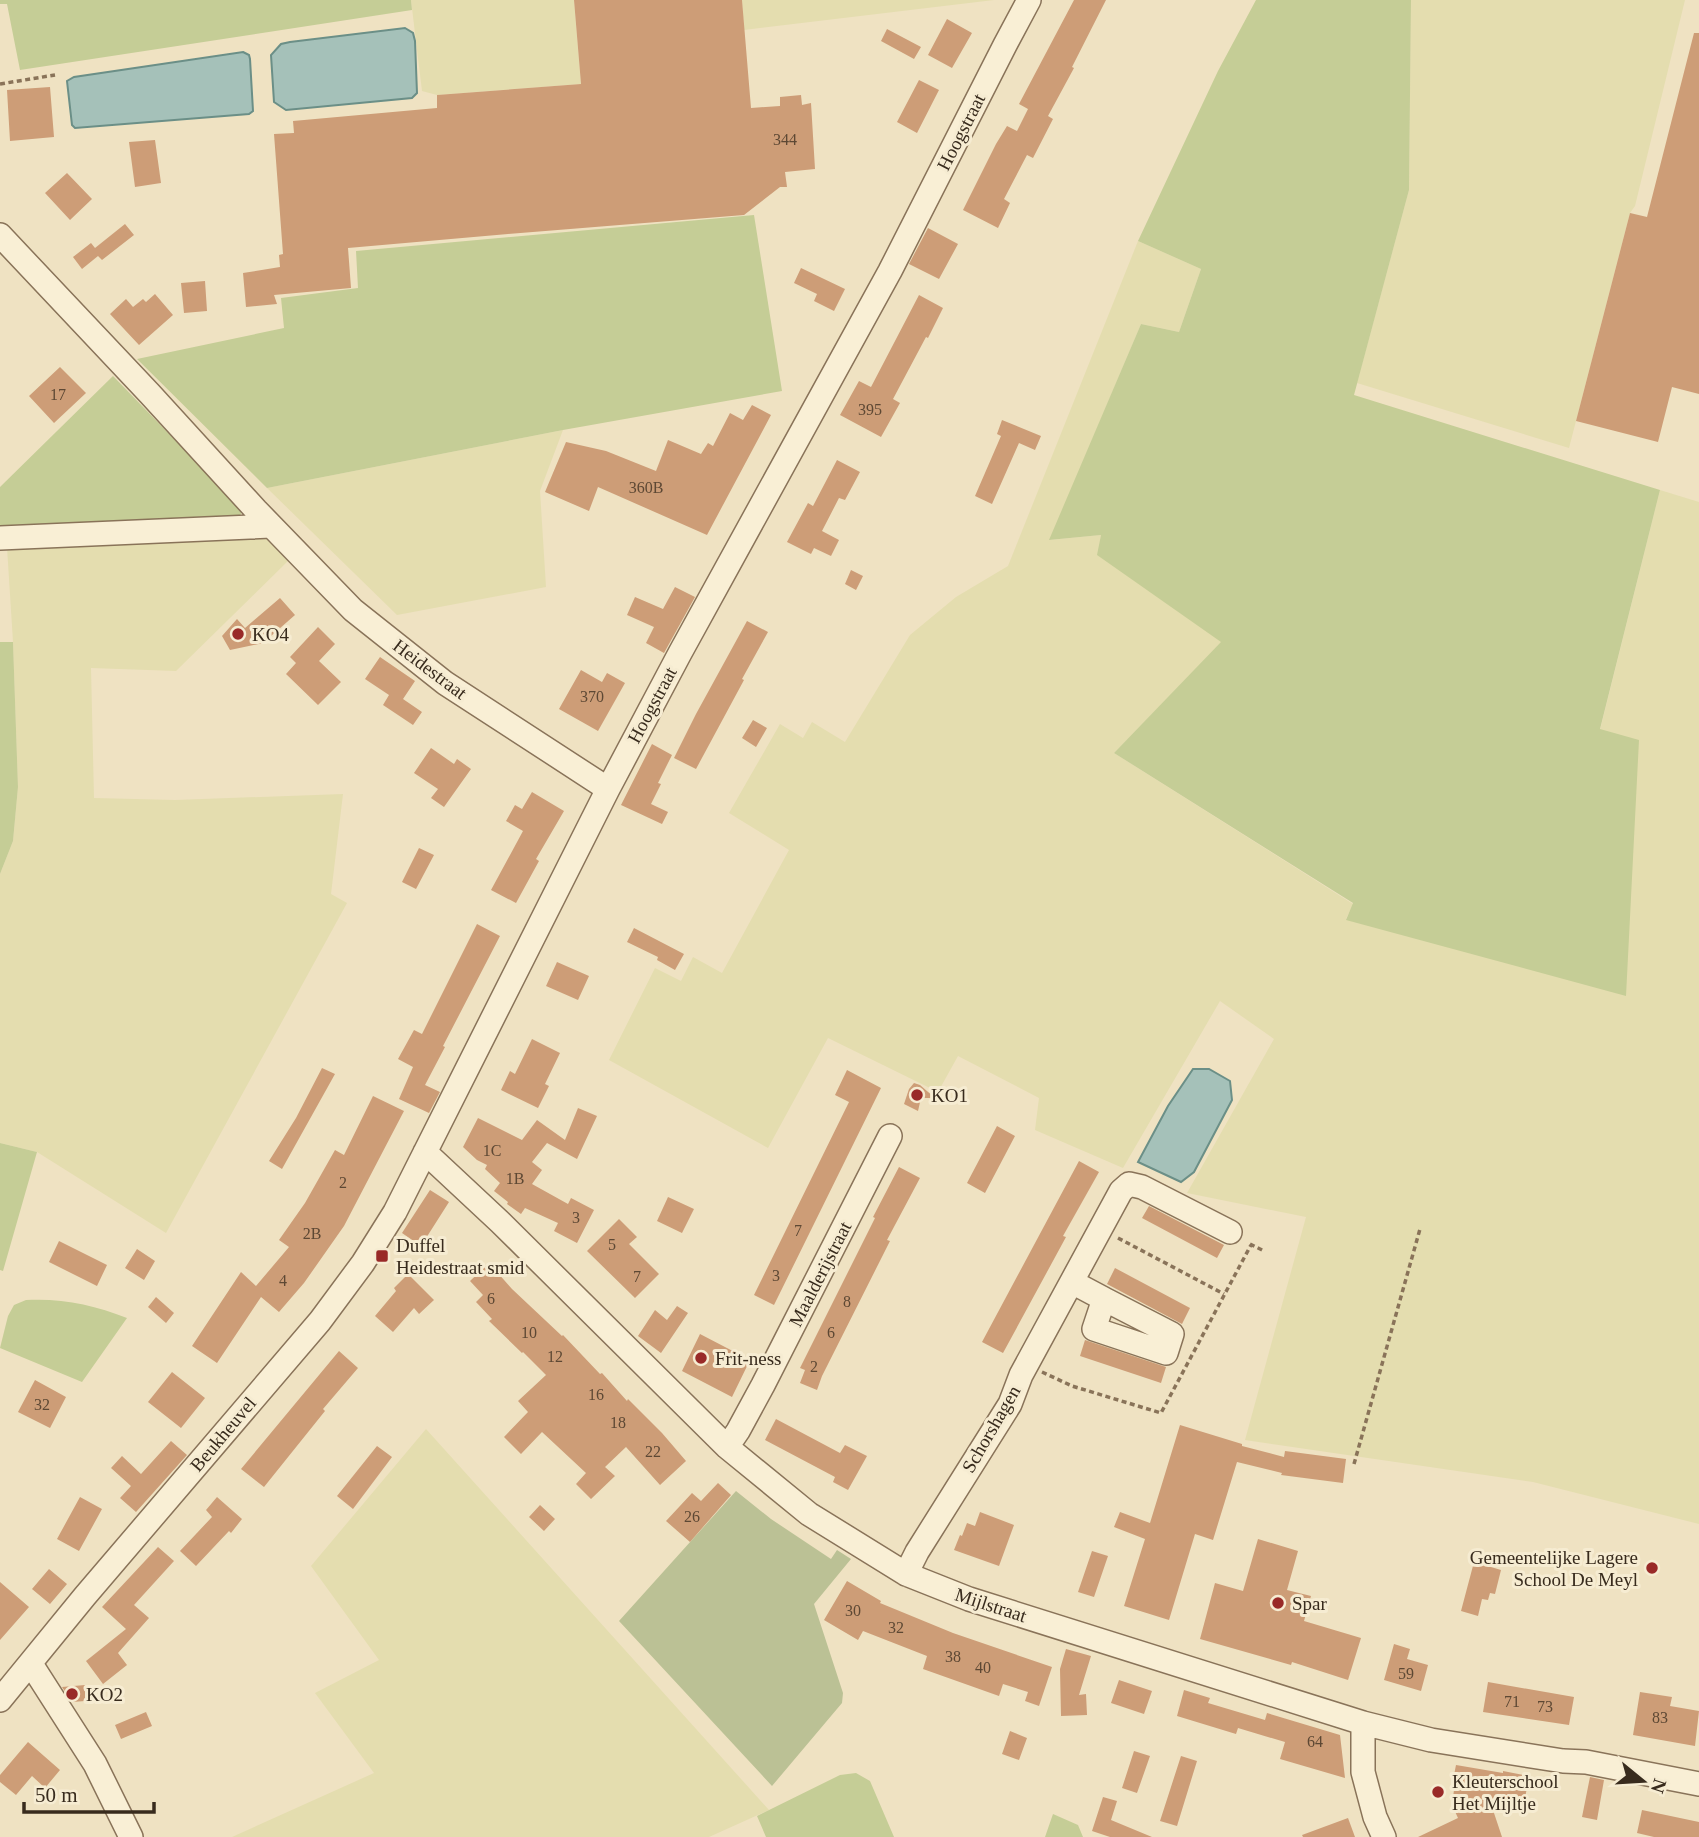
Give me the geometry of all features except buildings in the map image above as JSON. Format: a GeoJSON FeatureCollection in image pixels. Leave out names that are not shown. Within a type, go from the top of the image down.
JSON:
{"type":"FeatureCollection","features":[{"type":"Feature","properties":{"kind":"street","name":"Hoogstraat"},"geometry":{"type":"LineString","coordinates":[[425,1152],[608,789],[680,653],[898,268],[1029,0]]}},
{"type":"Feature","properties":{"kind":"street","name":"Heidestraat"},"geometry":{"type":"LineString","coordinates":[[0,235],[271,526],[353,610],[444,683],[608,789]]}},
{"type":"Feature","properties":{"kind":"street"},"geometry":{"type":"LineString","coordinates":[[0,538],[271,526]]}},
{"type":"Feature","properties":{"kind":"street","name":"Maalderijstraat"},"geometry":{"type":"LineString","coordinates":[[727,1447],[763,1385],[890,1136]]}},
{"type":"Feature","properties":{"kind":"street","name":"Mijlstraat"},"geometry":{"type":"LineString","coordinates":[[425,1152],[727,1447],[809,1514],[906,1574],[969,1599],[1363,1723],[1431,1740],[1563,1761],[1586,1762],[1699,1784]]}},
{"type":"Feature","properties":{"kind":"street","name":"Beukheuvel"},"geometry":{"type":"LineString","coordinates":[[0,1700],[336,1300],[395,1212],[425,1152]]}},
{"type":"Feature","properties":{"kind":"street","name":"Schorshagen"},"geometry":{"type":"LineString","coordinates":[[906,1574],[1010,1404],[1021,1375],[1121,1191],[1129,1184],[1142,1187],[1230,1232]]}},
{"type":"Feature","properties":{"kind":"street"},"geometry":{"type":"LineString","coordinates":[[1072,1282],[1104,1299]]}},
{"type":"Feature","properties":{"kind":"street"},"geometry":{"type":"LineString","coordinates":[[31,1664],[95,1764],[131,1837]]}},
{"type":"Feature","properties":{"kind":"street"},"geometry":{"type":"LineString","coordinates":[[1363,1723],[1363,1772],[1375,1817],[1384,1837]]}},
{"type":"Feature","properties":{"kind":"path"},"geometry":{"type":"LineString","coordinates":[[0,84],[55,75]]}},
{"type":"Feature","properties":{"kind":"path"},"geometry":{"type":"LineString","coordinates":[[1101,1228],[1224,1294]]}},
{"type":"Feature","properties":{"kind":"path"},"geometry":{"type":"LineString","coordinates":[[1354,1464],[1420,1229]]}},
{"type":"Feature","properties":{"kind":"shaded area"},"geometry":{"type":"Polygon","coordinates":[[[411,0],[574,0],[581,84],[437,95],[422,91],[411,0]]]}},
{"type":"Feature","properties":{"kind":"shaded area"},"geometry":{"type":"Polygon","coordinates":[[[742,0],[994,0],[744,30],[742,0]]]}},
{"type":"Feature","properties":{"kind":"shaded area"},"geometry":{"type":"Polygon","coordinates":[[[1411,0],[1685,0],[1635,206],[1630,213],[1569,448],[1357,383],[1409,190],[1411,0]]]}},
{"type":"Feature","properties":{"kind":"shaded area"},"geometry":{"type":"Polygon","coordinates":[[[1138,241],[1201,269],[1179,332],[1141,324],[1050,540],[1101,535],[1098,555],[1222,642],[1114,753],[1353,904],[1346,919],[1600,730],[1660,490],[1699,502],[1699,1524],[1533,1482],[1245,1440],[1306,1217],[1187,1193],[1274,1039],[1220,1001],[1123,1168],[1035,1130],[1039,1098],[958,1056],[938,1092],[828,1038],[768,1148],[609,1060],[655,968],[681,981],[693,957],[722,973],[789,850],[729,813],[780,724],[803,738],[812,722],[845,742],[910,635],[956,597],[1008,566],[1138,241]]]}},
{"type":"Feature","properties":{"kind":"shaded area"},"geometry":{"type":"Polygon","coordinates":[[[563,430],[540,491],[546,587],[397,615],[267,488],[563,430]]]}},
{"type":"Feature","properties":{"kind":"shaded area"},"geometry":{"type":"Polygon","coordinates":[[[263,534],[288,561],[176,671],[91,668],[94,798],[175,800],[343,794],[331,894],[347,903],[166,1233],[37,1152],[0,1143],[0,874],[13,841],[18,787],[7,547],[263,534]]]}},
{"type":"Feature","properties":{"kind":"shaded area"},"geometry":{"type":"Polygon","coordinates":[[[426,1429],[769,1810],[709,1837],[232,1837],[374,1773],[315,1693],[379,1660],[311,1566],[426,1429]]]}},
{"type":"Feature","properties":{"kind":"green space"},"geometry":{"type":"Polygon","coordinates":[[[0,0],[411,0],[412,10],[20,70],[7,4],[0,4],[0,0]]]}},
{"type":"Feature","properties":{"kind":"green space"},"geometry":{"type":"Polygon","coordinates":[[[1256,0],[1411,0],[1409,190],[1354,395],[1660,490],[1600,729],[1639,740],[1626,996],[1346,920],[1353,903],[1114,753],[1221,642],[1097,555],[1101,535],[1049,540],[1141,324],[1179,332],[1201,269],[1138,241],[1218,71],[1256,0]]]}},
{"type":"Feature","properties":{"kind":"green space"},"geometry":{"type":"Polygon","coordinates":[[[754,215],[782,391],[563,430],[267,488],[137,359],[284,328],[281,298],[358,288],[356,251],[754,215]]]}},
{"type":"Feature","properties":{"kind":"green space"},"geometry":{"type":"Polygon","coordinates":[[[113,376],[241,508],[241,514],[234,521],[0,526],[0,487],[113,376]]]}},
{"type":"Feature","properties":{"kind":"green space"},"geometry":{"type":"Polygon","coordinates":[[[0,642],[13,642],[18,787],[13,841],[0,874],[0,642]]]}},
{"type":"Feature","properties":{"kind":"green space"},"geometry":{"type":"Polygon","coordinates":[[[0,1143],[37,1152],[3,1271],[0,1270],[0,1143]]]}},
{"type":"Feature","properties":{"kind":"green space"},"geometry":{"type":"Polygon","coordinates":[[[26,1300],[78,1303],[127,1318],[82,1382],[0,1348],[8,1316],[14,1305],[26,1300]]]}},
{"type":"Feature","properties":{"kind":"green space"},"geometry":{"type":"Polygon","coordinates":[[[736,1491],[771,1519],[831,1559],[837,1550],[851,1559],[814,1604],[843,1693],[842,1703],[772,1786],[619,1621],[736,1491]]]}},
{"type":"Feature","properties":{"kind":"green space"},"geometry":{"type":"Polygon","coordinates":[[[856,1773],[870,1781],[894,1837],[766,1837],[757,1816],[840,1775],[856,1773]]]}},
{"type":"Feature","properties":{"kind":"green space"},"geometry":{"type":"Polygon","coordinates":[[[1053,1814],[1078,1825],[1083,1837],[1045,1837],[1053,1814]]]}},
{"type":"Feature","properties":{"kind":"water"},"geometry":{"type":"Polygon","coordinates":[[[405,28],[413,33],[415,41],[417,93],[412,98],[286,110],[274,102],[271,55],[281,44],[405,28]]]}},
{"type":"Feature","properties":{"kind":"water"},"geometry":{"type":"Polygon","coordinates":[[[243,52],[249,55],[250,59],[253,111],[249,114],[75,128],[72,125],[67,81],[74,77],[243,52]]]}},
{"type":"Feature","properties":{"kind":"water"},"geometry":{"type":"Polygon","coordinates":[[[1193,1069],[1209,1069],[1230,1081],[1232,1100],[1194,1172],[1181,1182],[1138,1162],[1168,1106],[1193,1069]]]}},
{"type":"Feature","properties":{"kind":"place","name":"KO4"},"geometry":{"type":"Point","coordinates":[238,634]}},
{"type":"Feature","properties":{"kind":"place","name":"KO1"},"geometry":{"type":"Point","coordinates":[917,1095]}},
{"type":"Feature","properties":{"kind":"place","name":"Duffel Heidestraat smid"},"geometry":{"type":"Point","coordinates":[382,1256]}},
{"type":"Feature","properties":{"kind":"place","name":"Frit-ness"},"geometry":{"type":"Point","coordinates":[701,1358]}},
{"type":"Feature","properties":{"kind":"place","name":"Gemeentelijke Lagere School De Meyl"},"geometry":{"type":"Point","coordinates":[1652,1568]}},
{"type":"Feature","properties":{"kind":"place","name":"Spar"},"geometry":{"type":"Point","coordinates":[1278,1603]}},
{"type":"Feature","properties":{"kind":"place","name":"KO2"},"geometry":{"type":"Point","coordinates":[72,1694]}},
{"type":"Feature","properties":{"kind":"place","name":"Kleuterschool Het Mijltje"},"geometry":{"type":"Point","coordinates":[1438,1792]}}]}
